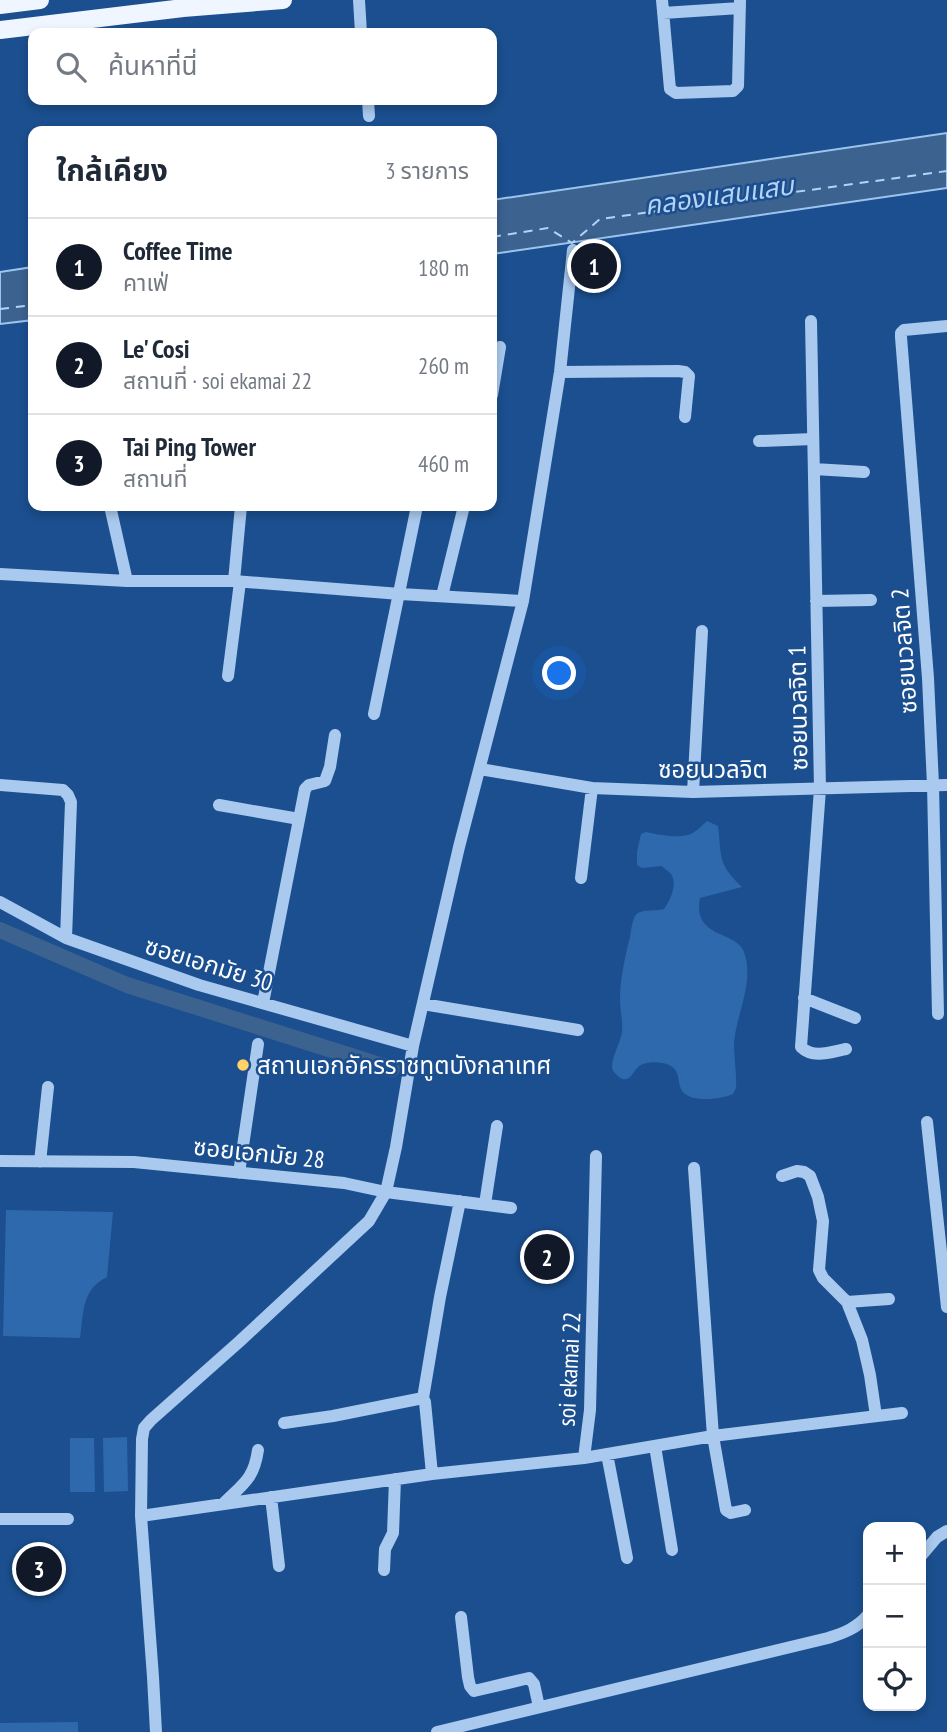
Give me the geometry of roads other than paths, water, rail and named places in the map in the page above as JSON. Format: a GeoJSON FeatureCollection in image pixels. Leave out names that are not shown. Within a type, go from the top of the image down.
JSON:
{"type":"FeatureCollection","features":[{"type":"Feature","properties":{"kind":"main road"},"geometry":{"type":"LineString","coordinates":[[0,5],[40,0]]}},
{"type":"Feature","properties":{"kind":"main road"},"geometry":{"type":"LineString","coordinates":[[0,30],[183,8],[283,0]]}},
{"type":"Feature","properties":{"kind":"street"},"geometry":{"type":"LineString","coordinates":[[359,0],[361,28]]}},
{"type":"Feature","properties":{"kind":"street"},"geometry":{"type":"LineString","coordinates":[[740,4],[738,86],[733,91],[676,93],[670,89],[662,6],[740,4]]}},
{"type":"Feature","properties":{"kind":"street"},"geometry":{"type":"LineString","coordinates":[[368,105],[369,116]]}},
{"type":"Feature","properties":{"kind":"street"},"geometry":{"type":"LineString","coordinates":[[156,1732],[141,1516],[142,1439],[145,1428],[369,1221],[386,1192],[413,1046],[459,847],[523,601],[560,372],[573,250]]}},
{"type":"Feature","properties":{"kind":"street","name":"ซอยนวลจิต 1"},"geometry":{"type":"LineString","coordinates":[[811,321],[820,789],[801,1046],[817,1055],[846,1049]]}},
{"type":"Feature","properties":{"kind":"street","name":"ซอยนวลจิต 2"},"geometry":{"type":"LineString","coordinates":[[938,1014],[928,678],[901,333],[904,330],[947,326]]}},
{"type":"Feature","properties":{"kind":"street"},"geometry":{"type":"LineString","coordinates":[[497,365],[500,347]]}},
{"type":"Feature","properties":{"kind":"street"},"geometry":{"type":"LineString","coordinates":[[560,372],[685,372],[689,376],[685,417]]}},
{"type":"Feature","properties":{"kind":"street"},"geometry":{"type":"LineString","coordinates":[[759,440],[813,439]]}},
{"type":"Feature","properties":{"kind":"street"},"geometry":{"type":"LineString","coordinates":[[814,470],[864,472]]}},
{"type":"Feature","properties":{"kind":"street"},"geometry":{"type":"LineString","coordinates":[[111,511],[127,581]]}},
{"type":"Feature","properties":{"kind":"street"},"geometry":{"type":"LineString","coordinates":[[228,676],[241,511]]}},
{"type":"Feature","properties":{"kind":"street"},"geometry":{"type":"LineString","coordinates":[[374,713],[416,511]]}},
{"type":"Feature","properties":{"kind":"street"},"geometry":{"type":"LineString","coordinates":[[442,596],[463,511]]}},
{"type":"Feature","properties":{"kind":"street"},"geometry":{"type":"LineString","coordinates":[[0,574],[127,581],[237,582],[523,601]]}},
{"type":"Feature","properties":{"kind":"street"},"geometry":{"type":"LineString","coordinates":[[817,601],[871,600]]}},
{"type":"Feature","properties":{"kind":"street"},"geometry":{"type":"LineString","coordinates":[[693,792],[702,631]]}},
{"type":"Feature","properties":{"kind":"street"},"geometry":{"type":"LineString","coordinates":[[263,1003],[306,787],[325,781],[335,735]]}},
{"type":"Feature","properties":{"kind":"street","name":"ซอยนวลจิต"},"geometry":{"type":"LineString","coordinates":[[480,769],[592,788],[693,792],[947,785]]}},
{"type":"Feature","properties":{"kind":"street"},"geometry":{"type":"LineString","coordinates":[[0,785],[63,790],[68,794],[71,802],[66,938]]}},
{"type":"Feature","properties":{"kind":"street"},"geometry":{"type":"LineString","coordinates":[[581,878],[592,788]]}},
{"type":"Feature","properties":{"kind":"street"},"geometry":{"type":"LineString","coordinates":[[219,805],[299,819]]}},
{"type":"Feature","properties":{"kind":"street","name":"ซอยเอกมัย 30"},"geometry":{"type":"LineString","coordinates":[[0,902],[66,938],[199,985],[413,1046]]}},
{"type":"Feature","properties":{"kind":"street"},"geometry":{"type":"LineString","coordinates":[[804,998],[855,1018]]}},
{"type":"Feature","properties":{"kind":"street"},"geometry":{"type":"LineString","coordinates":[[423,1004],[578,1030]]}},
{"type":"Feature","properties":{"kind":"street"},"geometry":{"type":"LineString","coordinates":[[239,1173],[258,1044]]}},
{"type":"Feature","properties":{"kind":"street"},"geometry":{"type":"LineString","coordinates":[[40,1162],[48,1087]]}},
{"type":"Feature","properties":{"kind":"street"},"geometry":{"type":"LineString","coordinates":[[927,1122],[947,1304]]}},
{"type":"Feature","properties":{"kind":"street"},"geometry":{"type":"LineString","coordinates":[[485,1205],[496,1126]]}},
{"type":"Feature","properties":{"kind":"street","name":"soi ekamai 22"},"geometry":{"type":"LineString","coordinates":[[584,1458],[590,1410],[596,1156]]}},
{"type":"Feature","properties":{"kind":"street","name":"ซอยเอกมัย 28"},"geometry":{"type":"LineString","coordinates":[[0,1161],[134,1163],[344,1183],[386,1192],[511,1208]]}},
{"type":"Feature","properties":{"kind":"street"},"geometry":{"type":"LineString","coordinates":[[694,1168],[713,1436],[726,1510],[731,1513],[745,1510]]}},
{"type":"Feature","properties":{"kind":"street"},"geometry":{"type":"LineString","coordinates":[[782,1176],[804,1171],[810,1176],[823,1221],[820,1270],[823,1278],[846,1302],[862,1340],[876,1416]]}},
{"type":"Feature","properties":{"kind":"street"},"geometry":{"type":"LineString","coordinates":[[432,1474],[423,1398],[460,1201]]}},
{"type":"Feature","properties":{"kind":"street"},"geometry":{"type":"LineString","coordinates":[[846,1302],[889,1298]]}},
{"type":"Feature","properties":{"kind":"street"},"geometry":{"type":"LineString","coordinates":[[284,1423],[423,1398]]}},
{"type":"Feature","properties":{"kind":"street"},"geometry":{"type":"LineString","coordinates":[[141,1516],[395,1479],[584,1458],[713,1436],[902,1413]]}},
{"type":"Feature","properties":{"kind":"street"},"geometry":{"type":"LineString","coordinates":[[655,1446],[673,1550]]}},
{"type":"Feature","properties":{"kind":"street"},"geometry":{"type":"LineString","coordinates":[[223,1504],[251,1475],[256,1466],[258,1450]]}},
{"type":"Feature","properties":{"kind":"street"},"geometry":{"type":"LineString","coordinates":[[607,1454],[627,1558]]}},
{"type":"Feature","properties":{"kind":"street"},"geometry":{"type":"LineString","coordinates":[[384,1570],[385,1549],[393,1533],[395,1479]]}},
{"type":"Feature","properties":{"kind":"street"},"geometry":{"type":"LineString","coordinates":[[271,1497],[279,1566]]}},
{"type":"Feature","properties":{"kind":"street"},"geometry":{"type":"LineString","coordinates":[[0,1519],[68,1519]]}},
{"type":"Feature","properties":{"kind":"street"},"geometry":{"type":"LineString","coordinates":[[926,1550],[937,1537],[947,1531]]}},
{"type":"Feature","properties":{"kind":"street"},"geometry":{"type":"LineString","coordinates":[[461,1617],[468,1677],[474,1691],[529,1678],[534,1684],[539,1707]]}},
{"type":"Feature","properties":{"kind":"street"},"geometry":{"type":"LineString","coordinates":[[437,1732],[828,1638],[844,1633],[863,1621]]}},
{"type":"Feature","properties":{"kind":"water","name":"คลองแสนแสบ"},"geometry":{"type":"Polygon","coordinates":[[[947,133],[947,188],[497,253],[497,199],[947,133]]]}},
{"type":"Feature","properties":{"kind":"water"},"geometry":{"type":"Polygon","coordinates":[[[28,268],[28,321],[0,324],[0,272],[28,268]]]}},
{"type":"Feature","properties":{"kind":"waterway"},"geometry":{"type":"LineString","coordinates":[[0,930],[127,985],[392,1069]]}},
{"type":"Feature","properties":{"kind":"place","name":"Coffee Time"},"geometry":{"type":"Point","coordinates":[594,266]}},
{"type":"Feature","properties":{"kind":"place","name":"สถานเอกอัครราชทูตบังกลาเทศ"},"geometry":{"type":"Point","coordinates":[243,1065]}},
{"type":"Feature","properties":{"kind":"place","name":"Le' Cosi"},"geometry":{"type":"Point","coordinates":[547,1257]}},
{"type":"Feature","properties":{"kind":"place","name":"Tai Ping Tower"},"geometry":{"type":"Point","coordinates":[39,1569]}}]}
